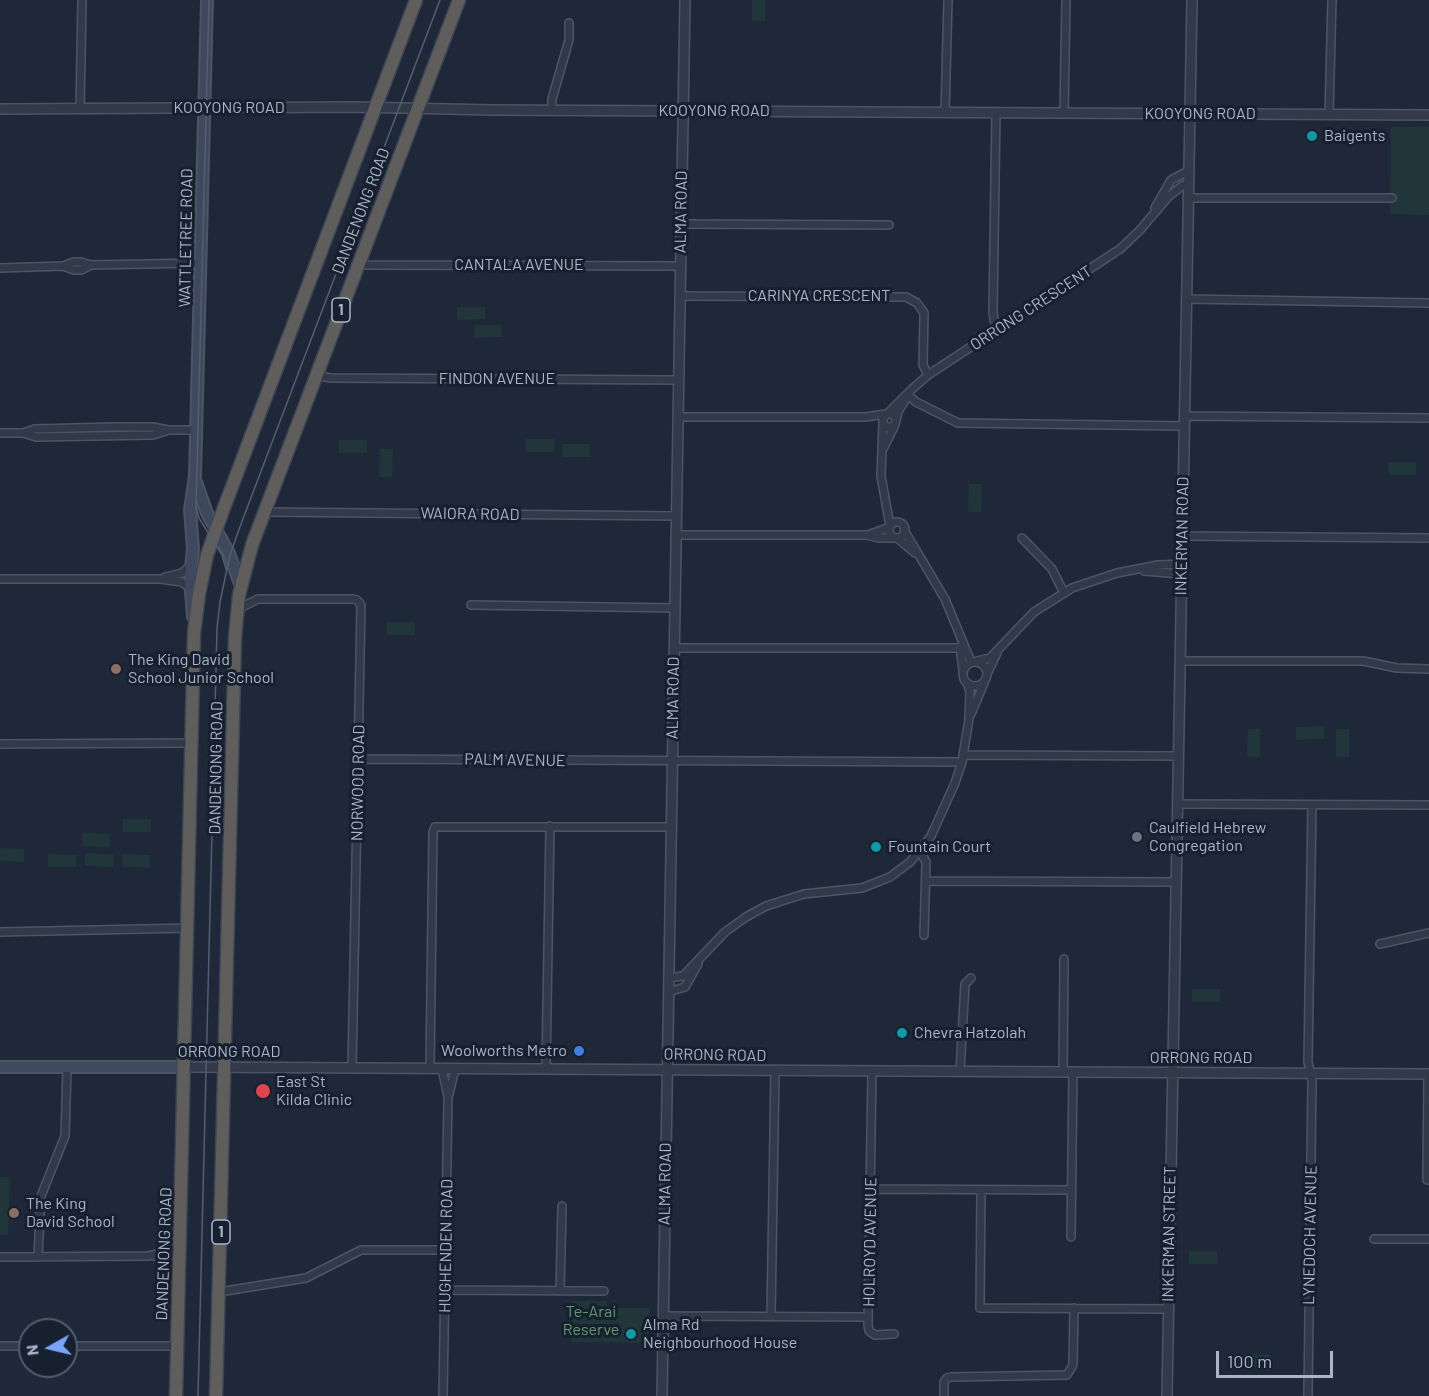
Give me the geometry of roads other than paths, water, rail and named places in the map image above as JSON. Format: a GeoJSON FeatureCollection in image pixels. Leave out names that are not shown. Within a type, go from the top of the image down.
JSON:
{"type":"FeatureCollection","features":[{"type":"Feature","properties":{"kind":"highway","name":"DANDENONG ROAD"},"geometry":{"type":"LineString","coordinates":[[176,1396],[189,928],[194,633],[200,588],[216,529],[416,0]]}},
{"type":"Feature","properties":{"kind":"highway","name":"DANDENONG ROAD"},"geometry":{"type":"LineString","coordinates":[[216,1396],[237,610],[248,558],[459,0]]}},
{"type":"Feature","properties":{"kind":"main road","name":"WATTLETREE ROAD"},"geometry":{"type":"LineString","coordinates":[[194,633],[190,588],[194,548],[190,510],[195,476],[207,0]]}},
{"type":"Feature","properties":{"kind":"main road","name":"WATTLETREE ROAD"},"geometry":{"type":"LineString","coordinates":[[195,476],[204,507],[230,555],[241,588]]}},
{"type":"Feature","properties":{"kind":"main road","name":"ORRONG ROAD"},"geometry":{"type":"LineString","coordinates":[[0,1067],[185,1067]]}},
{"type":"Feature","properties":{"kind":"street"},"geometry":{"type":"LineString","coordinates":[[80,109],[82,0]]}},
{"type":"Feature","properties":{"kind":"street","name":"ALMA ROAD"},"geometry":{"type":"LineString","coordinates":[[662,1396],[685,0]]}},
{"type":"Feature","properties":{"kind":"street"},"geometry":{"type":"LineString","coordinates":[[945,113],[948,0]]}},
{"type":"Feature","properties":{"kind":"street"},"geometry":{"type":"LineString","coordinates":[[1064,114],[1066,0]]}},
{"type":"Feature","properties":{"kind":"street","name":"INKERMAN ROAD"},"geometry":{"type":"LineString","coordinates":[[1172,1073],[1192,0]]}},
{"type":"Feature","properties":{"kind":"street"},"geometry":{"type":"LineString","coordinates":[[1329,115],[1332,0]]}},
{"type":"Feature","properties":{"kind":"street"},"geometry":{"type":"LineString","coordinates":[[552,110],[552,99],[569,40],[569,23]]}},
{"type":"Feature","properties":{"kind":"street","name":"KOOYONG ROAD"},"geometry":{"type":"LineString","coordinates":[[0,109],[375,107],[1429,115]]}},
{"type":"Feature","properties":{"kind":"street"},"geometry":{"type":"LineString","coordinates":[[996,113],[993,311],[994,322],[998,329]]}},
{"type":"Feature","properties":{"kind":"street","name":"ORRONG CRESCENT"},"geometry":{"type":"LineString","coordinates":[[1150,218],[1168,184],[1177,176],[1188,171]]}},
{"type":"Feature","properties":{"kind":"street","name":"ORRONG CRESCENT"},"geometry":{"type":"LineString","coordinates":[[885,418],[928,375],[1110,256],[1130,240],[1175,190],[1187,184]]}},
{"type":"Feature","properties":{"kind":"street"},"geometry":{"type":"LineString","coordinates":[[1187,198],[1392,198]]}},
{"type":"Feature","properties":{"kind":"street"},"geometry":{"type":"LineString","coordinates":[[681,224],[889,225]]}},
{"type":"Feature","properties":{"kind":"street"},"geometry":{"type":"LineString","coordinates":[[0,268],[63,266],[74,262],[90,266],[200,263]]}},
{"type":"Feature","properties":{"kind":"street","name":"CANTALA AVENUE"},"geometry":{"type":"LineString","coordinates":[[359,262],[367,265],[681,266]]}},
{"type":"Feature","properties":{"kind":"street","name":"CARINYA CRESCENT"},"geometry":{"type":"LineString","coordinates":[[680,296],[906,297],[917,303],[924,313],[923,365],[928,375]]}},
{"type":"Feature","properties":{"kind":"street"},"geometry":{"type":"LineString","coordinates":[[1186,299],[1429,303]]}},
{"type":"Feature","properties":{"kind":"street","name":"FINDON AVENUE"},"geometry":{"type":"LineString","coordinates":[[316,375],[330,378],[679,380]]}},
{"type":"Feature","properties":{"kind":"street"},"geometry":{"type":"LineString","coordinates":[[907,394],[916,402],[955,423],[1429,418]]}},
{"type":"Feature","properties":{"kind":"street","name":"ORRONG CRESCENT"},"geometry":{"type":"LineString","coordinates":[[896,418],[907,394]]}},
{"type":"Feature","properties":{"kind":"street"},"geometry":{"type":"LineString","coordinates":[[678,417],[885,418],[893,414],[897,423],[882,452]]}},
{"type":"Feature","properties":{"kind":"street"},"geometry":{"type":"LineString","coordinates":[[885,418],[887,427],[894,427]]}},
{"type":"Feature","properties":{"kind":"street"},"geometry":{"type":"LineString","coordinates":[[885,418],[881,476],[889,532],[919,556]]}},
{"type":"Feature","properties":{"kind":"street"},"geometry":{"type":"LineString","coordinates":[[0,433],[23,433],[36,436],[153,435],[168,430],[196,430]]}},
{"type":"Feature","properties":{"kind":"street"},"geometry":{"type":"LineString","coordinates":[[668,978],[683,976],[725,932],[746,916],[766,906],[804,894],[853,890],[881,882],[901,869],[920,851],[942,814],[962,758],[969,719],[969,692],[963,678],[962,649],[945,599],[886,504]]}},
{"type":"Feature","properties":{"kind":"street","name":"WAIORA ROAD"},"geometry":{"type":"LineString","coordinates":[[265,512],[676,516]]}},
{"type":"Feature","properties":{"kind":"street"},"geometry":{"type":"LineString","coordinates":[[866,535],[890,527],[894,523],[902,527]]}},
{"type":"Feature","properties":{"kind":"street"},"geometry":{"type":"LineString","coordinates":[[676,535],[866,535],[896,538],[902,536],[902,527]]}},
{"type":"Feature","properties":{"kind":"street"},"geometry":{"type":"LineString","coordinates":[[1182,536],[1429,538]]}},
{"type":"Feature","properties":{"kind":"street"},"geometry":{"type":"LineString","coordinates":[[1022,538],[1052,569],[1064,593]]}},
{"type":"Feature","properties":{"kind":"street"},"geometry":{"type":"LineString","coordinates":[[160,579],[186,571],[192,558]]}},
{"type":"Feature","properties":{"kind":"street"},"geometry":{"type":"LineString","coordinates":[[963,671],[967,664],[985,660],[998,650],[1034,612],[1064,593],[1102,577],[1138,570],[1182,569]]}},
{"type":"Feature","properties":{"kind":"street"},"geometry":{"type":"LineString","coordinates":[[0,579],[160,579],[182,582],[190,588]]}},
{"type":"Feature","properties":{"kind":"street","name":"NORWOOD ROAD"},"geometry":{"type":"LineString","coordinates":[[241,588],[258,599]]}},
{"type":"Feature","properties":{"kind":"street","name":"NORWOOD ROAD"},"geometry":{"type":"LineString","coordinates":[[237,610],[258,599],[353,599],[360,602],[362,613],[352,1068]]}},
{"type":"Feature","properties":{"kind":"street"},"geometry":{"type":"LineString","coordinates":[[471,605],[675,608]]}},
{"type":"Feature","properties":{"kind":"street"},"geometry":{"type":"LineString","coordinates":[[674,648],[962,649],[974,662],[984,666],[987,674]]}},
{"type":"Feature","properties":{"kind":"street"},"geometry":{"type":"LineString","coordinates":[[969,719],[998,650]]}},
{"type":"Feature","properties":{"kind":"street"},"geometry":{"type":"LineString","coordinates":[[1180,661],[1363,661],[1397,668],[1429,669]]}},
{"type":"Feature","properties":{"kind":"street"},"geometry":{"type":"LineString","coordinates":[[967,683],[978,686],[984,682]]}},
{"type":"Feature","properties":{"kind":"street"},"geometry":{"type":"LineString","coordinates":[[0,744],[192,743]]}},
{"type":"Feature","properties":{"kind":"street","name":"PALM AVENUE"},"geometry":{"type":"LineString","coordinates":[[359,759],[672,761],[1178,756]]}},
{"type":"Feature","properties":{"kind":"street"},"geometry":{"type":"LineString","coordinates":[[1177,804],[1429,805]]}},
{"type":"Feature","properties":{"kind":"street","name":"LYNEDOCH AVENUE"},"geometry":{"type":"LineString","coordinates":[[1308,1396],[1312,1081],[1308,1062],[1312,805]]}},
{"type":"Feature","properties":{"kind":"street"},"geometry":{"type":"LineString","coordinates":[[546,1069],[550,826]]}},
{"type":"Feature","properties":{"kind":"street"},"geometry":{"type":"LineString","coordinates":[[430,1069],[435,827],[671,827]]}},
{"type":"Feature","properties":{"kind":"street"},"geometry":{"type":"LineString","coordinates":[[920,851],[926,859],[924,934]]}},
{"type":"Feature","properties":{"kind":"street"},"geometry":{"type":"LineString","coordinates":[[926,881],[1176,882]]}},
{"type":"Feature","properties":{"kind":"street"},"geometry":{"type":"LineString","coordinates":[[0,932],[189,928]]}},
{"type":"Feature","properties":{"kind":"street"},"geometry":{"type":"LineString","coordinates":[[1380,944],[1429,933]]}},
{"type":"Feature","properties":{"kind":"street"},"geometry":{"type":"LineString","coordinates":[[668,992],[685,987],[694,975],[702,957]]}},
{"type":"Feature","properties":{"kind":"street"},"geometry":{"type":"LineString","coordinates":[[1064,959],[1071,1237]]}},
{"type":"Feature","properties":{"kind":"street"},"geometry":{"type":"LineString","coordinates":[[960,1071],[965,984],[971,978]]}},
{"type":"Feature","properties":{"kind":"street"},"geometry":{"type":"LineString","coordinates":[[38,1257],[41,1196],[65,1136],[67,1067]]}},
{"type":"Feature","properties":{"kind":"street","name":"ORRONG ROAD"},"geometry":{"type":"LineString","coordinates":[[185,1067],[1429,1074]]}},
{"type":"Feature","properties":{"kind":"street","name":"HUGHENDEN ROAD"},"geometry":{"type":"LineString","coordinates":[[442,1069],[448,1097],[443,1396]]}},
{"type":"Feature","properties":{"kind":"street","name":"HUGHENDEN ROAD"},"geometry":{"type":"LineString","coordinates":[[448,1097],[455,1069]]}},
{"type":"Feature","properties":{"kind":"street"},"geometry":{"type":"LineString","coordinates":[[771,1316],[775,1071]]}},
{"type":"Feature","properties":{"kind":"street","name":"HOLROYD AVENUE"},"geometry":{"type":"LineString","coordinates":[[663,1316],[868,1317],[872,1071]]}},
{"type":"Feature","properties":{"kind":"street","name":"INKERMAN STREET"},"geometry":{"type":"LineString","coordinates":[[1167,1396],[1172,1073]]}},
{"type":"Feature","properties":{"kind":"street"},"geometry":{"type":"LineString","coordinates":[[1427,1180],[1429,1074]]}},
{"type":"Feature","properties":{"kind":"street"},"geometry":{"type":"LineString","coordinates":[[871,1189],[1071,1190]]}},
{"type":"Feature","properties":{"kind":"street"},"geometry":{"type":"LineString","coordinates":[[981,1190],[980,1308],[1168,1309]]}},
{"type":"Feature","properties":{"kind":"street"},"geometry":{"type":"LineString","coordinates":[[560,1291],[562,1206]]}},
{"type":"Feature","properties":{"kind":"street"},"geometry":{"type":"LineString","coordinates":[[1374,1239],[1429,1239]]}},
{"type":"Feature","properties":{"kind":"street"},"geometry":{"type":"LineString","coordinates":[[0,1257],[153,1255],[180,1249]]}},
{"type":"Feature","properties":{"kind":"street"},"geometry":{"type":"LineString","coordinates":[[219,1292],[306,1278],[361,1250],[446,1250]]}},
{"type":"Feature","properties":{"kind":"street"},"geometry":{"type":"LineString","coordinates":[[153,1255],[180,1268]]}},
{"type":"Feature","properties":{"kind":"street"},"geometry":{"type":"LineString","coordinates":[[445,1290],[604,1291]]}},
{"type":"Feature","properties":{"kind":"street"},"geometry":{"type":"LineString","coordinates":[[944,1396],[944,1382],[951,1377],[1067,1375],[1073,1365],[1074,1308]]}},
{"type":"Feature","properties":{"kind":"street"},"geometry":{"type":"LineString","coordinates":[[868,1317],[872,1334],[894,1335]]}},
{"type":"Feature","properties":{"kind":"street"},"geometry":{"type":"LineString","coordinates":[[0,1346],[18,1346]]}},
{"type":"Feature","properties":{"kind":"street"},"geometry":{"type":"LineString","coordinates":[[78,1346],[178,1346]]}},
{"type":"Feature","properties":{"kind":"tram line"},"geometry":{"type":"LineString","coordinates":[[209,0],[196,506],[199,518],[222,555],[226,569]]}},
{"type":"Feature","properties":{"kind":"tram line"},"geometry":{"type":"LineString","coordinates":[[198,1396],[217,628],[220,602],[230,555],[241,524],[440,0]]}},
{"type":"Feature","properties":{"kind":"place","name":"Baigents"},"geometry":{"type":"Point","coordinates":[1312,136]}},
{"type":"Feature","properties":{"kind":"place","name":"The King David School Junior School"},"geometry":{"type":"Point","coordinates":[116,669]}},
{"type":"Feature","properties":{"kind":"place","name":"Caulfield Hebrew Congregation"},"geometry":{"type":"Point","coordinates":[1137,837]}},
{"type":"Feature","properties":{"kind":"place","name":"Fountain Court"},"geometry":{"type":"Point","coordinates":[876,847]}},
{"type":"Feature","properties":{"kind":"place","name":"Chevra Hatzolah"},"geometry":{"type":"Point","coordinates":[902,1033]}},
{"type":"Feature","properties":{"kind":"place","name":"Woolworths Metro"},"geometry":{"type":"Point","coordinates":[579,1051]}},
{"type":"Feature","properties":{"kind":"place","name":"East St Kilda Clinic"},"geometry":{"type":"Point","coordinates":[263,1091]}},
{"type":"Feature","properties":{"kind":"place","name":"The King David School"},"geometry":{"type":"Point","coordinates":[14,1213]}},
{"type":"Feature","properties":{"kind":"place","name":"Alma Rd Neighbourhood House"},"geometry":{"type":"Point","coordinates":[631,1334]}},
{"type":"Feature","properties":{"kind":"park label","name":"Te-Arai Reserve"},"geometry":{"type":"Point","coordinates":[591,1321]}}]}
